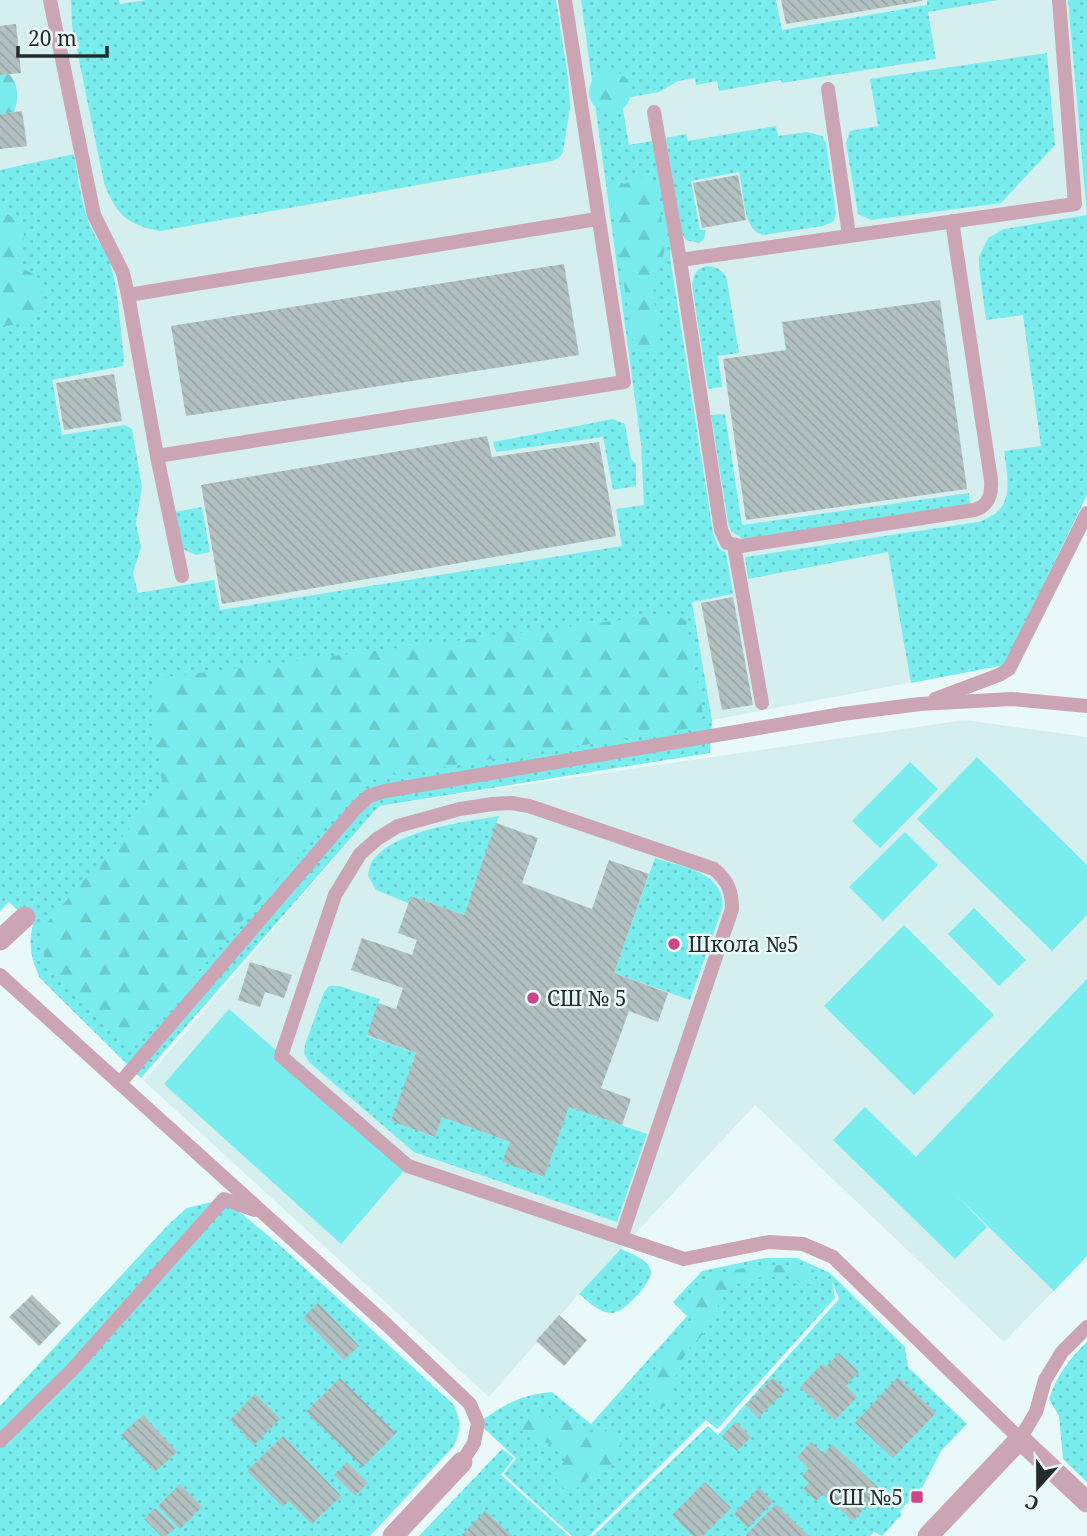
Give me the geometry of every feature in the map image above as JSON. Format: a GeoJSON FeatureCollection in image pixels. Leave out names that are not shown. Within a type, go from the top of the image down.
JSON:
{"type":"FeatureCollection","features":[{"type":"Feature","properties":{"kind":"street"},"geometry":{"type":"LineString","coordinates":[[0,940],[25,917]]}},
{"type":"Feature","properties":{"kind":"street"},"geometry":{"type":"LineString","coordinates":[[928,1536],[1020,1439],[1087,1502]]}},
{"type":"Feature","properties":{"kind":"street"},"geometry":{"type":"LineString","coordinates":[[393,1536],[462,1462]]}},
{"type":"Feature","properties":{"kind":"lane"},"geometry":{"type":"LineString","coordinates":[[50,0],[94,215],[123,273],[182,576]]}},
{"type":"Feature","properties":{"kind":"lane"},"geometry":{"type":"LineString","coordinates":[[157,456],[624,382],[565,0]]}},
{"type":"Feature","properties":{"kind":"lane"},"geometry":{"type":"LineString","coordinates":[[680,260],[1075,204],[1059,0]]}},
{"type":"Feature","properties":{"kind":"lane"},"geometry":{"type":"LineString","coordinates":[[828,89],[849,235]]}},
{"type":"Feature","properties":{"kind":"lane"},"geometry":{"type":"LineString","coordinates":[[654,111],[680,260],[721,530],[727,543],[734,546],[974,510],[983,508],[990,498],[991,480],[952,221]]}},
{"type":"Feature","properties":{"kind":"lane"},"geometry":{"type":"LineString","coordinates":[[128,295],[597,219]]}},
{"type":"Feature","properties":{"kind":"lane"},"geometry":{"type":"LineString","coordinates":[[920,704],[1009,669],[1087,513]]}},
{"type":"Feature","properties":{"kind":"lane"},"geometry":{"type":"LineString","coordinates":[[734,546],[762,703]]}},
{"type":"Feature","properties":{"kind":"lane"},"geometry":{"type":"LineString","coordinates":[[120,1083],[369,796],[385,791],[842,714],[920,704],[1012,699],[1087,706]]}},
{"type":"Feature","properties":{"kind":"lane"},"geometry":{"type":"LineString","coordinates":[[621,1238],[732,909],[732,893],[724,877],[714,869],[529,806],[510,803],[460,809],[398,826],[360,854],[335,895],[281,1056],[408,1166],[621,1238],[684,1259],[769,1242],[803,1244],[833,1257],[1020,1439],[1036,1412],[1045,1380],[1062,1352],[1087,1327]]}},
{"type":"Feature","properties":{"kind":"lane"},"geometry":{"type":"LineString","coordinates":[[0,975],[470,1404],[478,1423],[474,1443],[462,1462]]}},
{"type":"Feature","properties":{"kind":"lane"},"geometry":{"type":"LineString","coordinates":[[0,1441],[72,1370],[224,1199],[264,1214]]}},
{"type":"Feature","properties":{"kind":"shaded area"},"geometry":{"type":"Polygon","coordinates":[[[0,0],[1087,0],[1087,495],[1004,665],[712,720],[692,601],[45,638],[0,430],[0,0]]]}},
{"type":"Feature","properties":{"kind":"shaded area","name":"Школа №5"},"geometry":{"type":"Polygon","coordinates":[[[965,720],[1087,737],[1087,1256],[1004,1342],[755,1105],[579,1294],[489,1397],[144,1081],[379,806],[965,720]]]}},
{"type":"Feature","properties":{"kind":"green space"},"geometry":{"type":"Polygon","coordinates":[[[71,0],[119,0],[120,4],[146,0],[556,0],[570,107],[563,152],[559,158],[552,161],[160,231],[139,225],[118,210],[104,183],[72,26],[71,0]]]}},
{"type":"Feature","properties":{"kind":"green space"},"geometry":{"type":"Polygon","coordinates":[[[581,0],[776,0],[782,30],[927,5],[927,0],[998,0],[928,12],[936,59],[719,91],[717,81],[696,85],[695,78],[678,81],[659,92],[621,99],[629,145],[652,141],[671,244],[670,257],[713,533],[719,548],[726,553],[733,594],[692,602],[712,720],[710,753],[379,806],[141,1078],[40,978],[31,952],[33,925],[9,902],[0,911],[0,170],[74,154],[86,215],[111,266],[119,312],[123,366],[52,380],[62,435],[125,425],[132,429],[142,487],[136,523],[141,547],[133,573],[138,593],[214,580],[220,610],[622,546],[616,509],[644,505],[641,443],[581,0]]]}},
{"type":"Feature","properties":{"kind":"green space"},"geometry":{"type":"Polygon","coordinates":[[[1068,0],[1087,0],[1087,215],[1068,0]]]}},
{"type":"Feature","properties":{"kind":"green space"},"geometry":{"type":"Polygon","coordinates":[[[1047,53],[1055,145],[1001,203],[871,220],[858,214],[846,143],[850,131],[878,126],[870,79],[1047,53]]]}},
{"type":"Feature","properties":{"kind":"green space"},"geometry":{"type":"Polygon","coordinates":[[[610,71],[625,77],[631,92],[625,107],[610,113],[595,107],[589,92],[595,77],[610,71]]]}},
{"type":"Feature","properties":{"kind":"green space"},"geometry":{"type":"Polygon","coordinates":[[[9,74],[16,87],[16,107],[14,112],[0,114],[0,75],[9,74]]]}},
{"type":"Feature","properties":{"kind":"green space"},"geometry":{"type":"Polygon","coordinates":[[[776,126],[778,136],[807,132],[822,136],[826,143],[836,213],[834,221],[823,226],[763,235],[756,232],[747,218],[739,172],[691,181],[700,230],[706,230],[704,239],[699,243],[686,240],[682,234],[666,138],[686,134],[688,141],[776,126]]]}},
{"type":"Feature","properties":{"kind":"green space"},"geometry":{"type":"Polygon","coordinates":[[[639,177],[654,183],[666,240],[653,284],[658,344],[647,352],[634,347],[609,190],[615,181],[624,184],[639,177]]]}},
{"type":"Feature","properties":{"kind":"green space"},"geometry":{"type":"Polygon","coordinates":[[[0,210],[14,218],[21,226],[24,239],[18,257],[20,264],[38,278],[42,295],[39,308],[32,318],[0,327],[0,210]]]}},
{"type":"Feature","properties":{"kind":"green space"},"geometry":{"type":"Polygon","coordinates":[[[1087,215],[1087,495],[1004,665],[911,683],[888,552],[748,579],[745,557],[978,522],[999,510],[1004,503],[1008,484],[1004,451],[1041,446],[1023,315],[986,320],[979,257],[988,238],[1004,229],[1087,215]]]}},
{"type":"Feature","properties":{"kind":"green space"},"geometry":{"type":"Polygon","coordinates":[[[706,266],[719,269],[727,280],[739,353],[718,356],[722,387],[708,389],[692,285],[696,272],[706,266]]]}},
{"type":"Feature","properties":{"kind":"green space"},"geometry":{"type":"Polygon","coordinates":[[[725,414],[742,525],[969,493],[970,504],[743,539],[731,531],[728,522],[711,415],[725,414]]]}},
{"type":"Feature","properties":{"kind":"green space"},"geometry":{"type":"Polygon","coordinates":[[[613,419],[625,424],[631,459],[636,464],[636,486],[613,490],[603,437],[496,452],[493,442],[613,419]]]}},
{"type":"Feature","properties":{"kind":"green space"},"geometry":{"type":"Polygon","coordinates":[[[202,507],[210,552],[196,555],[183,549],[174,512],[202,507]]]}},
{"type":"Feature","properties":{"kind":"green space"},"geometry":{"type":"Polygon","coordinates":[[[670,614],[686,621],[703,714],[698,727],[384,776],[369,781],[351,796],[134,1045],[124,1044],[48,969],[42,946],[44,926],[163,790],[152,699],[158,683],[167,677],[670,614]]]}},
{"type":"Feature","properties":{"kind":"green space"},"geometry":{"type":"Polygon","coordinates":[[[977,757],[1087,865],[1087,915],[1052,951],[917,819],[977,757]]]}},
{"type":"Feature","properties":{"kind":"green space"},"geometry":{"type":"Polygon","coordinates":[[[910,762],[938,789],[880,848],[852,821],[910,762]]]}},
{"type":"Feature","properties":{"kind":"green space"},"geometry":{"type":"Polygon","coordinates":[[[499,816],[464,915],[411,896],[408,903],[376,890],[368,876],[373,860],[397,841],[431,829],[499,816]]]}},
{"type":"Feature","properties":{"kind":"green space"},"geometry":{"type":"Polygon","coordinates":[[[905,832],[938,865],[883,921],[849,887],[905,832]]]}},
{"type":"Feature","properties":{"kind":"green space"},"geometry":{"type":"Polygon","coordinates":[[[655,858],[700,873],[716,885],[721,894],[723,906],[690,1000],[614,973],[655,858]]]}},
{"type":"Feature","properties":{"kind":"green space"},"geometry":{"type":"Polygon","coordinates":[[[974,908],[1026,960],[999,986],[948,934],[974,908]]]}},
{"type":"Feature","properties":{"kind":"green space"},"geometry":{"type":"Polygon","coordinates":[[[904,925],[994,1015],[914,1095],[824,1006],[904,925]]]}},
{"type":"Feature","properties":{"kind":"green space"},"geometry":{"type":"Polygon","coordinates":[[[1087,979],[1087,1256],[1054,1291],[954,1193],[987,1227],[955,1259],[833,1140],[865,1107],[916,1157],[1087,979]]]}},
{"type":"Feature","properties":{"kind":"green space"},"geometry":{"type":"Polygon","coordinates":[[[329,986],[339,986],[380,999],[367,1036],[416,1053],[392,1121],[434,1137],[442,1117],[510,1142],[503,1162],[543,1177],[569,1107],[647,1134],[617,1222],[414,1152],[309,1062],[304,1053],[324,992],[329,986]]]}},
{"type":"Feature","properties":{"kind":"green space"},"geometry":{"type":"Polygon","coordinates":[[[229,1009],[408,1166],[341,1244],[164,1084],[229,1009]]]}},
{"type":"Feature","properties":{"kind":"green space"},"geometry":{"type":"Polygon","coordinates":[[[224,1199],[283,1248],[454,1405],[459,1426],[454,1446],[370,1536],[0,1536],[0,1406],[169,1224],[187,1208],[224,1199]]]}},
{"type":"Feature","properties":{"kind":"green space"},"geometry":{"type":"Polygon","coordinates":[[[621,1249],[647,1263],[650,1276],[630,1303],[617,1312],[607,1313],[579,1294],[621,1249]]]}},
{"type":"Feature","properties":{"kind":"green space"},"geometry":{"type":"Polygon","coordinates":[[[764,1258],[797,1258],[830,1273],[905,1347],[908,1367],[967,1424],[941,1451],[923,1486],[882,1536],[874,1532],[870,1536],[593,1536],[708,1426],[718,1435],[839,1299],[832,1281],[835,1298],[717,1429],[706,1420],[589,1536],[572,1536],[504,1474],[516,1458],[478,1423],[512,1402],[552,1392],[591,1424],[687,1316],[673,1302],[702,1271],[764,1258]]]}},
{"type":"Feature","properties":{"kind":"green space"},"geometry":{"type":"Polygon","coordinates":[[[757,1265],[798,1265],[813,1269],[816,1276],[812,1284],[803,1285],[790,1276],[762,1277],[739,1283],[722,1297],[708,1329],[687,1351],[678,1367],[670,1402],[661,1409],[653,1405],[651,1388],[658,1364],[682,1337],[695,1314],[688,1306],[690,1295],[696,1287],[713,1276],[757,1265]]]}},
{"type":"Feature","properties":{"kind":"green space"},"geometry":{"type":"Polygon","coordinates":[[[1087,1342],[1087,1482],[1063,1459],[1059,1416],[1049,1399],[1064,1368],[1087,1342]]]}},
{"type":"Feature","properties":{"kind":"green space"},"geometry":{"type":"Polygon","coordinates":[[[537,1411],[552,1420],[566,1417],[577,1423],[583,1434],[601,1430],[618,1434],[622,1439],[619,1458],[569,1492],[558,1484],[556,1473],[567,1452],[521,1430],[521,1420],[537,1411]]]}},
{"type":"Feature","properties":{"kind":"green space"},"geometry":{"type":"Polygon","coordinates":[[[502,1449],[514,1458],[501,1475],[569,1536],[419,1536],[502,1449]]]}},
{"type":"Feature","properties":{"kind":"building"},"geometry":{"type":"Polygon","coordinates":[[[781,0],[922,0],[922,1],[786,24],[781,0]]]}},
{"type":"Feature","properties":{"kind":"building"},"geometry":{"type":"Polygon","coordinates":[[[16,24],[21,73],[0,75],[0,26],[16,24]]]}},
{"type":"Feature","properties":{"kind":"building"},"geometry":{"type":"Polygon","coordinates":[[[22,111],[27,146],[0,149],[0,114],[22,111]]]}},
{"type":"Feature","properties":{"kind":"building"},"geometry":{"type":"Polygon","coordinates":[[[738,175],[746,220],[702,228],[693,183],[738,175]]]}},
{"type":"Feature","properties":{"kind":"building"},"geometry":{"type":"Polygon","coordinates":[[[564,264],[579,355],[186,416],[171,326],[564,264]]]}},
{"type":"Feature","properties":{"kind":"building"},"geometry":{"type":"Polygon","coordinates":[[[940,300],[967,489],[746,520],[723,359],[786,350],[782,322],[940,300]]]}},
{"type":"Feature","properties":{"kind":"building"},"geometry":{"type":"Polygon","coordinates":[[[114,374],[122,421],[64,430],[56,383],[114,374]]]}},
{"type":"Feature","properties":{"kind":"building"},"geometry":{"type":"Polygon","coordinates":[[[487,436],[492,457],[599,442],[616,536],[222,604],[201,485],[487,436]]]}},
{"type":"Feature","properties":{"kind":"building"},"geometry":{"type":"Polygon","coordinates":[[[733,597],[753,705],[722,710],[701,603],[733,597]]]}},
{"type":"Feature","properties":{"kind":"building","name":"СШ № 5"},"geometry":{"type":"Polygon","coordinates":[[[496,823],[538,838],[522,883],[592,909],[609,860],[649,874],[614,973],[668,993],[658,1022],[629,1011],[601,1088],[631,1099],[622,1125],[569,1107],[544,1177],[502,1162],[510,1142],[442,1117],[435,1137],[391,1121],[416,1053],[367,1035],[378,1003],[396,1009],[403,988],[351,970],[362,938],[412,955],[417,940],[398,933],[411,896],[464,915],[496,823]]]}},
{"type":"Feature","properties":{"kind":"building"},"geometry":{"type":"Polygon","coordinates":[[[250,962],[292,975],[284,998],[265,992],[260,1007],[238,1000],[250,962]]]}},
{"type":"Feature","properties":{"kind":"building"},"geometry":{"type":"Polygon","coordinates":[[[32,1295],[61,1323],[39,1346],[9,1317],[32,1295]]]}},
{"type":"Feature","properties":{"kind":"building"},"geometry":{"type":"Polygon","coordinates":[[[318,1303],[359,1346],[344,1360],[303,1318],[318,1303]]]}},
{"type":"Feature","properties":{"kind":"building"},"geometry":{"type":"Polygon","coordinates":[[[559,1315],[587,1340],[564,1366],[536,1341],[559,1315]]]}},
{"type":"Feature","properties":{"kind":"building"},"geometry":{"type":"Polygon","coordinates":[[[839,1353],[859,1372],[846,1386],[857,1397],[835,1420],[800,1387],[822,1364],[826,1367],[839,1353]]]}},
{"type":"Feature","properties":{"kind":"building"},"geometry":{"type":"Polygon","coordinates":[[[898,1377],[936,1413],[893,1458],[855,1423],[898,1377]]]}},
{"type":"Feature","properties":{"kind":"building"},"geometry":{"type":"Polygon","coordinates":[[[340,1378],[396,1433],[363,1467],[306,1412],[340,1378]]]}},
{"type":"Feature","properties":{"kind":"building"},"geometry":{"type":"Polygon","coordinates":[[[773,1378],[786,1390],[758,1418],[746,1405],[773,1378]]]}},
{"type":"Feature","properties":{"kind":"building"},"geometry":{"type":"Polygon","coordinates":[[[255,1394],[280,1419],[254,1445],[230,1420],[255,1394]]]}},
{"type":"Feature","properties":{"kind":"building"},"geometry":{"type":"Polygon","coordinates":[[[143,1415],[177,1452],[155,1472],[121,1435],[143,1415]]]}},
{"type":"Feature","properties":{"kind":"building"},"geometry":{"type":"Polygon","coordinates":[[[736,1422],[751,1437],[737,1451],[722,1436],[736,1422]]]}},
{"type":"Feature","properties":{"kind":"building"},"geometry":{"type":"Polygon","coordinates":[[[283,1436],[341,1496],[312,1524],[289,1501],[283,1507],[247,1471],[283,1436]]]}},
{"type":"Feature","properties":{"kind":"building"},"geometry":{"type":"Polygon","coordinates":[[[811,1442],[824,1454],[832,1444],[881,1490],[853,1521],[823,1494],[816,1501],[803,1489],[809,1483],[802,1476],[809,1468],[797,1457],[811,1442]]]}},
{"type":"Feature","properties":{"kind":"building"},"geometry":{"type":"Polygon","coordinates":[[[347,1462],[368,1483],[355,1496],[334,1475],[347,1462]]]}},
{"type":"Feature","properties":{"kind":"building"},"geometry":{"type":"Polygon","coordinates":[[[705,1482],[731,1508],[703,1536],[693,1536],[672,1515],[705,1482]]]}},
{"type":"Feature","properties":{"kind":"building"},"geometry":{"type":"Polygon","coordinates":[[[180,1484],[202,1507],[180,1529],[158,1506],[180,1484]]]}},
{"type":"Feature","properties":{"kind":"building"},"geometry":{"type":"Polygon","coordinates":[[[759,1488],[773,1502],[748,1528],[734,1514],[759,1488]]]}},
{"type":"Feature","properties":{"kind":"building"},"geometry":{"type":"Polygon","coordinates":[[[776,1504],[809,1536],[745,1536],[776,1504]]]}},
{"type":"Feature","properties":{"kind":"building"},"geometry":{"type":"Polygon","coordinates":[[[155,1508],[175,1528],[166,1536],[161,1536],[144,1519],[155,1508]]]}},
{"type":"Feature","properties":{"kind":"building"},"geometry":{"type":"Polygon","coordinates":[[[485,1511],[512,1536],[461,1536],[485,1511]]]}},
{"type":"Feature","properties":{"kind":"place","name":"Школа №5"},"geometry":{"type":"Point","coordinates":[674,944]}},
{"type":"Feature","properties":{"kind":"place","name":"СШ № 5"},"geometry":{"type":"Point","coordinates":[533,998]}},
{"type":"Feature","properties":{"kind":"place","name":"СШ №5"},"geometry":{"type":"Point","coordinates":[917,1497]}}]}
